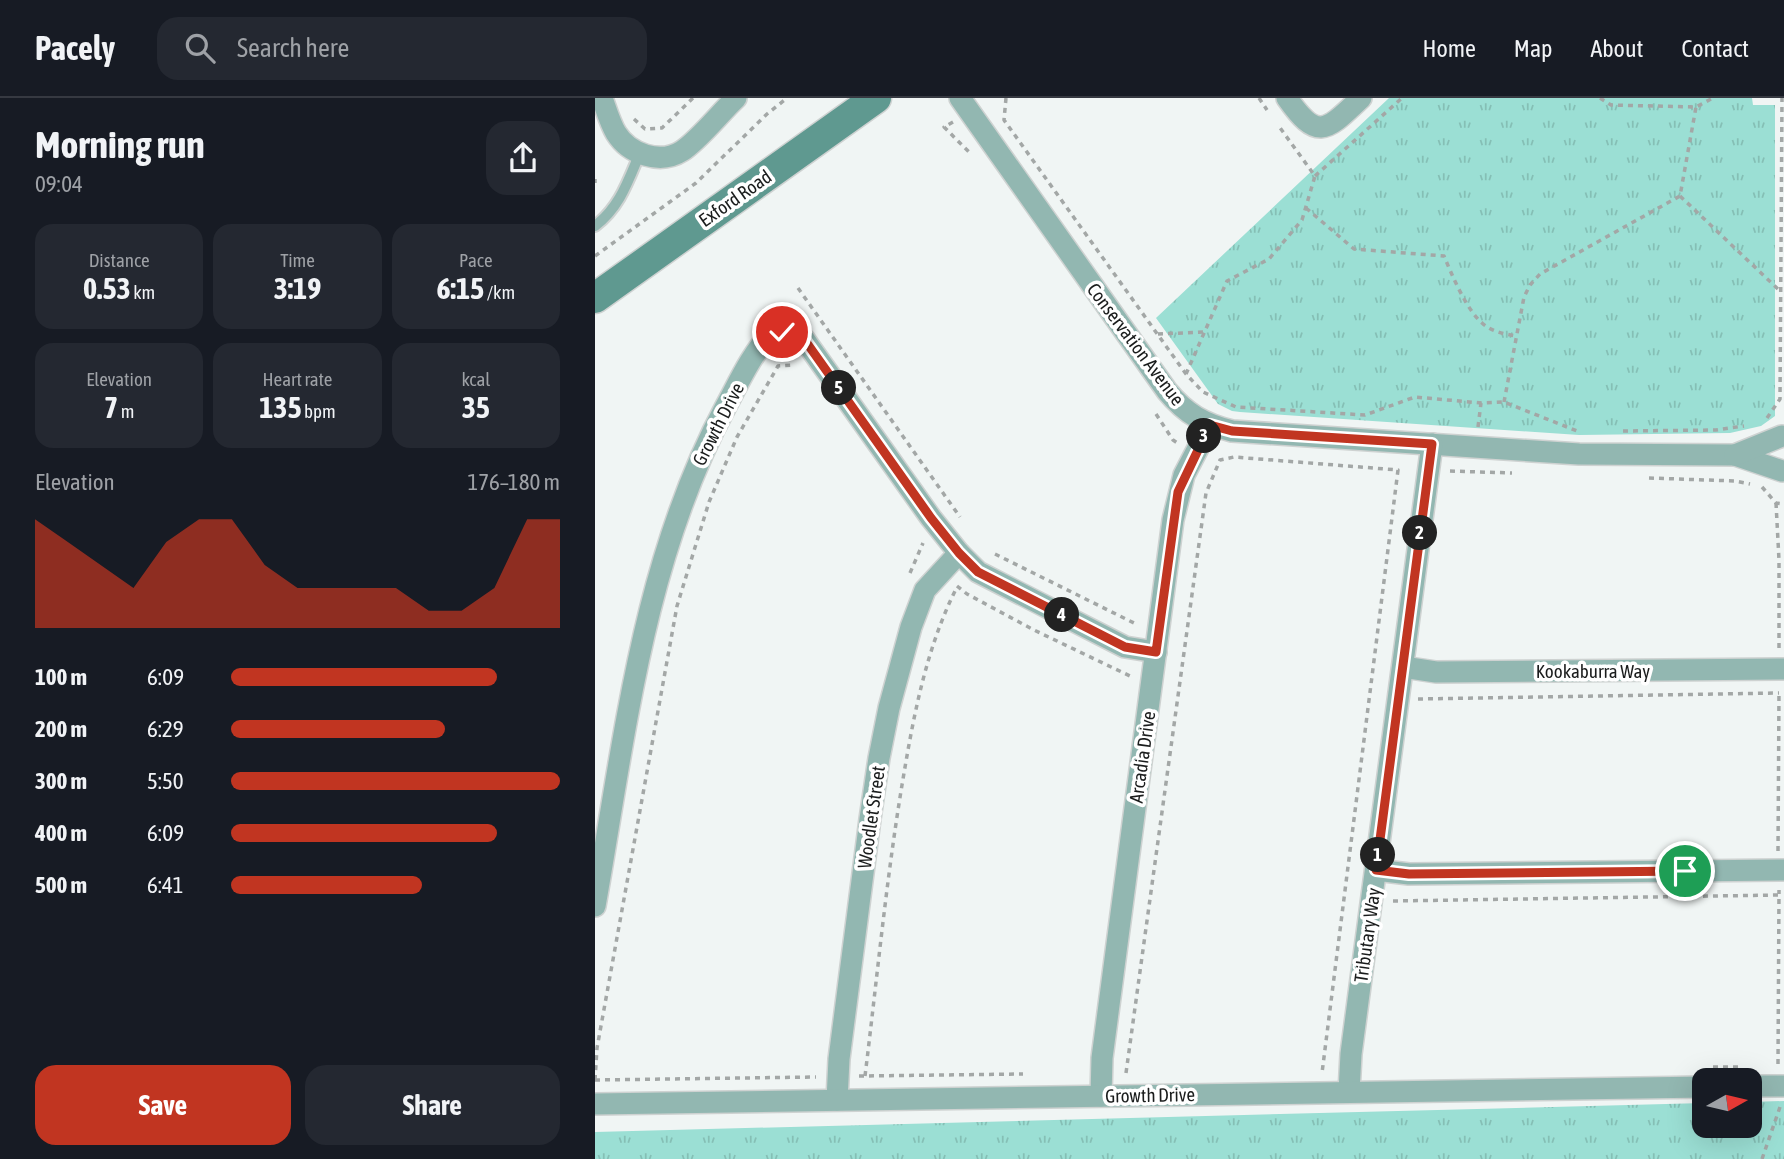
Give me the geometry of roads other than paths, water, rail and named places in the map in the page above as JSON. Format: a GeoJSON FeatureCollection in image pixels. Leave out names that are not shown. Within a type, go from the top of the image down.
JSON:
{"type":"FeatureCollection","features":[{"type":"Feature","properties":{"kind":"street"},"geometry":{"type":"LineString","coordinates":[[602,98],[615,133],[640,153],[662,158],[684,150],[736,98]]}},
{"type":"Feature","properties":{"kind":"street","name":"Exford Road"},"geometry":{"type":"LineString","coordinates":[[595,298],[876,98]]}},
{"type":"Feature","properties":{"kind":"street","name":"Conservation Avenue"},"geometry":{"type":"LineString","coordinates":[[960,98],[1167,391],[1179,405],[1210,425],[1232,431],[1579,454],[1735,454],[1783,472]]}},
{"type":"Feature","properties":{"kind":"street"},"geometry":{"type":"LineString","coordinates":[[1287,98],[1306,123],[1315,127],[1327,126],[1337,121],[1361,98]]}},
{"type":"Feature","properties":{"kind":"street","name":"Growth Drive"},"geometry":{"type":"LineString","coordinates":[[595,906],[644,631],[665,549],[682,499],[717,422],[744,372],[771,334],[793,333],[804,339],[931,518],[978,572],[1125,647],[1156,652]]}},
{"type":"Feature","properties":{"kind":"street","name":"Arcadia Drive"},"geometry":{"type":"LineString","coordinates":[[1101,1096],[1102,1058],[1178,492],[1210,425]]}},
{"type":"Feature","properties":{"kind":"street"},"geometry":{"type":"LineString","coordinates":[[1783,435],[1776,453],[1783,472]]}},
{"type":"Feature","properties":{"kind":"street","name":"Conservation Avenue"},"geometry":{"type":"LineString","coordinates":[[1735,454],[1783,435]]}},
{"type":"Feature","properties":{"kind":"street","name":"Tributary Way"},"geometry":{"type":"LineString","coordinates":[[1349,1092],[1351,1054],[1432,444]]}},
{"type":"Feature","properties":{"kind":"street","name":"Woodlet Street"},"geometry":{"type":"LineString","coordinates":[[837,1100],[839,1059],[879,758],[899,669],[925,590],[950,579],[959,553]]}},
{"type":"Feature","properties":{"kind":"street","name":"Kookaburra Way"},"geometry":{"type":"LineString","coordinates":[[1403,667],[1436,672],[1781,669]]}},
{"type":"Feature","properties":{"kind":"street"},"geometry":{"type":"LineString","coordinates":[[1376,870],[1409,874],[1781,870]]}},
{"type":"Feature","properties":{"kind":"street"},"geometry":{"type":"LineString","coordinates":[[1762,1086],[1781,1086]]}},
{"type":"Feature","properties":{"kind":"street","name":"Growth Drive"},"geometry":{"type":"LineString","coordinates":[[595,1104],[1692,1087]]}},
{"type":"Feature","properties":{"kind":"lane"},"geometry":{"type":"LineString","coordinates":[[595,226],[610,215],[640,153]]}}]}
